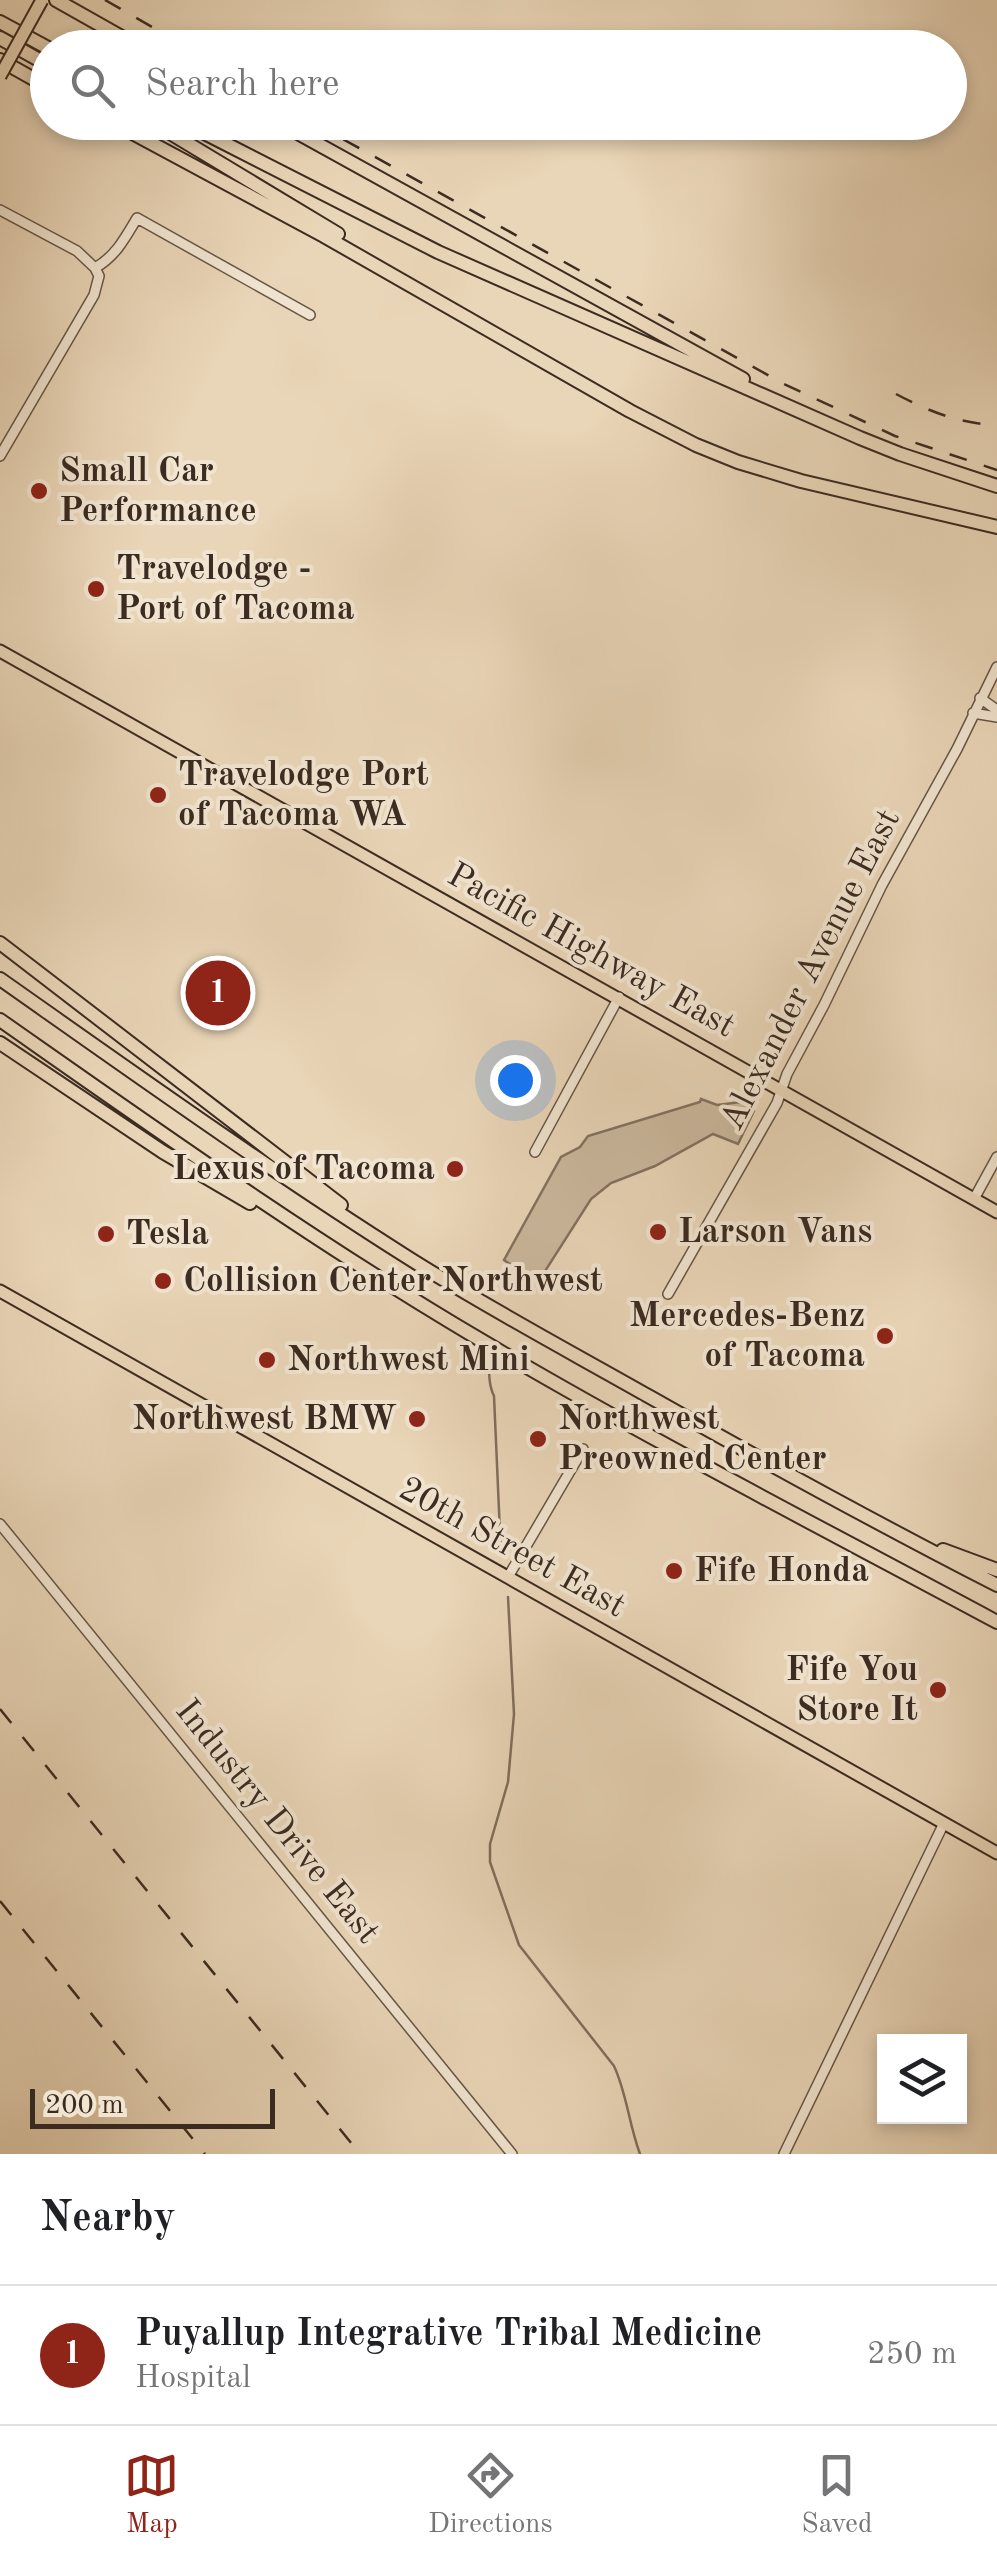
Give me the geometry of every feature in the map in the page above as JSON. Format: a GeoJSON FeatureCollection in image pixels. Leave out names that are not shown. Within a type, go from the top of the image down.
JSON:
{"type":"FeatureCollection","features":[{"type":"Feature","properties":{"kind":"highway"},"geometry":{"type":"LineString","coordinates":[[56,0],[110,30]]}},
{"type":"Feature","properties":{"kind":"highway"},"geometry":{"type":"LineString","coordinates":[[0,22],[30,38]]}},
{"type":"Feature","properties":{"kind":"highway"},"geometry":{"type":"LineString","coordinates":[[0,38],[30,55]]}},
{"type":"Feature","properties":{"kind":"highway"},"geometry":{"type":"LineString","coordinates":[[0,60],[30,77]]}},
{"type":"Feature","properties":{"kind":"highway"},"geometry":{"type":"LineString","coordinates":[[145,140],[696,444],[801,482],[997,528]]}},
{"type":"Feature","properties":{"kind":"highway"},"geometry":{"type":"LineString","coordinates":[[182,140],[520,346]]}},
{"type":"Feature","properties":{"kind":"highway"},"geometry":{"type":"LineString","coordinates":[[218,140],[438,252],[900,454],[997,486]]}},
{"type":"Feature","properties":{"kind":"highway"},"geometry":{"type":"LineString","coordinates":[[311,140],[830,424]]}},
{"type":"Feature","properties":{"kind":"highway"},"geometry":{"type":"LineString","coordinates":[[0,943],[276,1157],[432,1272]]}},
{"type":"Feature","properties":{"kind":"highway"},"geometry":{"type":"LineString","coordinates":[[0,980],[252,1156],[432,1272],[882,1526],[997,1585]]}},
{"type":"Feature","properties":{"kind":"highway"},"geometry":{"type":"LineString","coordinates":[[0,1020],[288,1220],[386,1282],[678,1451],[997,1622]]}},
{"type":"Feature","properties":{"kind":"highway"},"geometry":{"type":"LineString","coordinates":[[0,1043],[163,1152],[244,1200],[288,1220]]}},
{"type":"Feature","properties":{"kind":"highway"},"geometry":{"type":"LineString","coordinates":[[882,1526],[997,1570]]}},
{"type":"Feature","properties":{"kind":"main road"},"geometry":{"type":"LineString","coordinates":[[0,76],[42,0]]}},
{"type":"Feature","properties":{"kind":"main road","name":"Pacific Highway East"},"geometry":{"type":"LineString","coordinates":[[0,651],[997,1212]]}},
{"type":"Feature","properties":{"kind":"main road","name":"20th Street East"},"geometry":{"type":"LineString","coordinates":[[0,1290],[997,1853]]}},
{"type":"Feature","properties":{"kind":"street"},"geometry":{"type":"LineString","coordinates":[[0,210],[77,252],[99,276],[94,296],[0,456]]}},
{"type":"Feature","properties":{"kind":"street"},"geometry":{"type":"LineString","coordinates":[[95,268],[116,252],[137,218],[310,315]]}},
{"type":"Feature","properties":{"kind":"street","name":"Alexander Avenue East"},"geometry":{"type":"LineString","coordinates":[[668,1294],[778,1103],[787,1074],[997,667]]}},
{"type":"Feature","properties":{"kind":"street"},"geometry":{"type":"LineString","coordinates":[[980,698],[997,713]]}},
{"type":"Feature","properties":{"kind":"street"},"geometry":{"type":"LineString","coordinates":[[973,713],[997,713]]}},
{"type":"Feature","properties":{"kind":"street"},"geometry":{"type":"LineString","coordinates":[[535,1152],[619,998]]}},
{"type":"Feature","properties":{"kind":"street"},"geometry":{"type":"LineString","coordinates":[[974,1199],[997,1157]]}},
{"type":"Feature","properties":{"kind":"street"},"geometry":{"type":"LineString","coordinates":[[508,1577],[583,1449]]}},
{"type":"Feature","properties":{"kind":"street","name":"Industry Drive East"},"geometry":{"type":"LineString","coordinates":[[0,1524],[512,2154]]}},
{"type":"Feature","properties":{"kind":"street"},"geometry":{"type":"LineString","coordinates":[[784,2154],[944,1823]]}},
{"type":"Feature","properties":{"kind":"shaded area"},"geometry":{"type":"Polygon","coordinates":[[[701,1099],[717,1105],[741,1102],[754,1111],[738,1144],[713,1134],[655,1166],[611,1183],[591,1199],[540,1279],[504,1260],[561,1157],[580,1147],[588,1136],[701,1099]]]}},
{"type":"Feature","properties":{"kind":"waterway"},"geometry":{"type":"LineString","coordinates":[[489,1363],[501,1556]]}},
{"type":"Feature","properties":{"kind":"waterway"},"geometry":{"type":"LineString","coordinates":[[508,1597],[514,1714],[508,1782],[490,1844],[490,1862],[519,1945],[614,2066],[640,2154]]}},
{"type":"Feature","properties":{"kind":"railway"},"geometry":{"type":"LineString","coordinates":[[105,0],[158,30]]}},
{"type":"Feature","properties":{"kind":"railway"},"geometry":{"type":"LineString","coordinates":[[344,140],[784,384],[895,436],[997,470]]}},
{"type":"Feature","properties":{"kind":"railway"},"geometry":{"type":"LineString","coordinates":[[896,394],[945,416],[997,425]]}},
{"type":"Feature","properties":{"kind":"railway"},"geometry":{"type":"LineString","coordinates":[[0,1709],[360,2154]]}},
{"type":"Feature","properties":{"kind":"railway"},"geometry":{"type":"LineString","coordinates":[[0,1901],[205,2154]]}},
{"type":"Feature","properties":{"kind":"place","name":"Small Car Performance"},"geometry":{"type":"Point","coordinates":[39,491]}},
{"type":"Feature","properties":{"kind":"place","name":"Travelodge - Port of Tacoma"},"geometry":{"type":"Point","coordinates":[96,589]}},
{"type":"Feature","properties":{"kind":"place","name":"Travelodge Port of Tacoma WA"},"geometry":{"type":"Point","coordinates":[158,795]}},
{"type":"Feature","properties":{"kind":"place","name":"Puyallup Integrative Tribal Medicine"},"geometry":{"type":"Point","coordinates":[218,993]}},
{"type":"Feature","properties":{"kind":"place","name":"Lexus of Tacoma"},"geometry":{"type":"Point","coordinates":[455,1169]}},
{"type":"Feature","properties":{"kind":"place","name":"Larson Vans"},"geometry":{"type":"Point","coordinates":[658,1232]}},
{"type":"Feature","properties":{"kind":"place","name":"Tesla"},"geometry":{"type":"Point","coordinates":[106,1234]}},
{"type":"Feature","properties":{"kind":"place","name":"Collision Center Northwest"},"geometry":{"type":"Point","coordinates":[163,1281]}},
{"type":"Feature","properties":{"kind":"place","name":"Mercedes-Benz of Tacoma"},"geometry":{"type":"Point","coordinates":[885,1336]}},
{"type":"Feature","properties":{"kind":"place","name":"Northwest Mini"},"geometry":{"type":"Point","coordinates":[267,1360]}},
{"type":"Feature","properties":{"kind":"place","name":"Northwest BMW"},"geometry":{"type":"Point","coordinates":[417,1419]}},
{"type":"Feature","properties":{"kind":"place","name":"Northwest Preowned Center"},"geometry":{"type":"Point","coordinates":[538,1439]}},
{"type":"Feature","properties":{"kind":"place","name":"Fife Honda"},"geometry":{"type":"Point","coordinates":[674,1571]}},
{"type":"Feature","properties":{"kind":"place","name":"Fife You Store It"},"geometry":{"type":"Point","coordinates":[938,1690]}}]}
